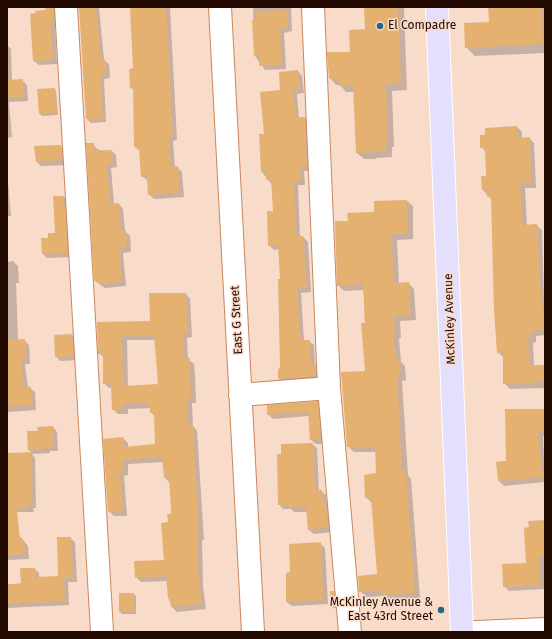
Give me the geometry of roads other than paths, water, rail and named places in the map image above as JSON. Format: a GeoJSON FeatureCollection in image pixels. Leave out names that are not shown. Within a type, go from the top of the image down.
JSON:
{"type":"FeatureCollection","features":[{"type":"Feature","properties":{"kind":"main road","name":"McKinley Avenue"},"geometry":{"type":"LineString","coordinates":[[437,7],[462,632]]}},
{"type":"Feature","properties":{"kind":"street"},"geometry":{"type":"LineString","coordinates":[[66,7],[102,632]]}},
{"type":"Feature","properties":{"kind":"street","name":"East G Street"},"geometry":{"type":"LineString","coordinates":[[220,7],[253,632]]}},
{"type":"Feature","properties":{"kind":"street"},"geometry":{"type":"LineString","coordinates":[[313,7],[329,388],[350,632]]}},
{"type":"Feature","properties":{"kind":"street"},"geometry":{"type":"LineString","coordinates":[[240,395],[329,388]]}},
{"type":"Feature","properties":{"kind":"street"},"geometry":{"type":"LineString","coordinates":[[477,632],[545,629]]}},
{"type":"Feature","properties":{"kind":"place","name":"El Compadre"},"geometry":{"type":"Point","coordinates":[380,26]}},
{"type":"Feature","properties":{"kind":"place","name":"McKinley Avenue & East 43rd Street"},"geometry":{"type":"Point","coordinates":[441,610]}}]}
